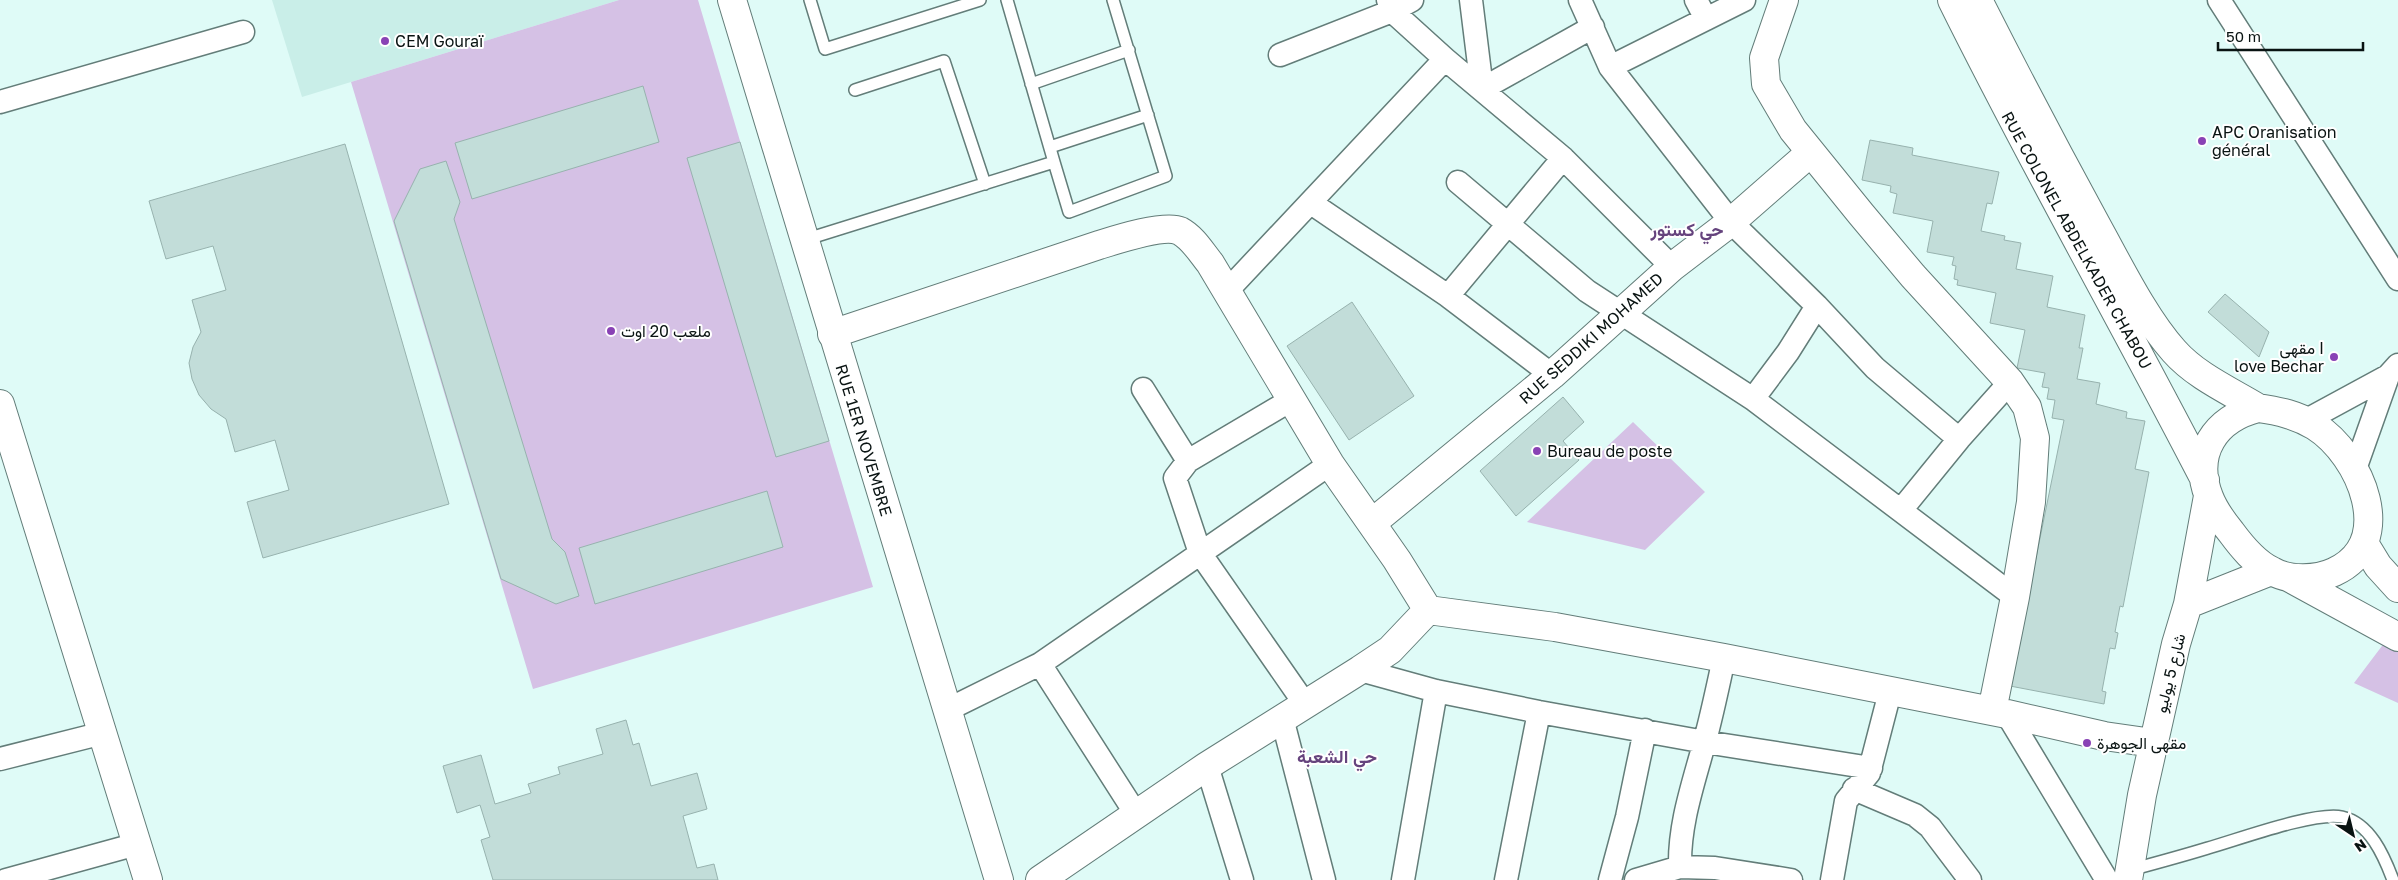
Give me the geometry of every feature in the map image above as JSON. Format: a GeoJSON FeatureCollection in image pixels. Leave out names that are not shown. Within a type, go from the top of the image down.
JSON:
{"type":"FeatureCollection","features":[{"type":"Feature","properties":{"kind":"street","name":"RUE 1ER NOVEMBRE"},"geometry":{"type":"LineString","coordinates":[[732,0],[998,880]]}},
{"type":"Feature","properties":{"kind":"street"},"geometry":{"type":"LineString","coordinates":[[1280,55],[1390,5],[1412,0]]}},
{"type":"Feature","properties":{"kind":"street"},"geometry":{"type":"LineString","coordinates":[[1471,0],[1482,89]]}},
{"type":"Feature","properties":{"kind":"street"},"geometry":{"type":"LineString","coordinates":[[1580,0],[1610,67],[1731,222],[1817,306],[1875,368],[1959,439]]}},
{"type":"Feature","properties":{"kind":"street"},"geometry":{"type":"LineString","coordinates":[[1610,67],[1701,9],[1744,0]]}},
{"type":"Feature","properties":{"kind":"street"},"geometry":{"type":"LineString","coordinates":[[1784,0],[1764,58],[1766,84],[1793,130],[1913,276],[2010,382],[2027,407],[2035,438],[2031,502],[2015,597],[1999,712],[2114,877]]}},
{"type":"Feature","properties":{"kind":"street","name":"RUE COLONEL ABDELKADER CHABOU"},"geometry":{"type":"LineString","coordinates":[[1952,0],[2003,105],[2146,366],[2207,488]]}},
{"type":"Feature","properties":{"kind":"street","name":"RUE COLONEL ABDELKADER CHABOU"},"geometry":{"type":"LineString","coordinates":[[1978,0],[2124,276],[2158,330],[2174,352],[2203,376],[2258,408]]}},
{"type":"Feature","properties":{"kind":"street"},"geometry":{"type":"LineString","coordinates":[[2219,0],[2398,279]]}},
{"type":"Feature","properties":{"kind":"street"},"geometry":{"type":"LineString","coordinates":[[1390,5],[1445,59],[1563,158],[1672,267]]}},
{"type":"Feature","properties":{"kind":"street"},"geometry":{"type":"LineString","coordinates":[[1482,89],[1593,27]]}},
{"type":"Feature","properties":{"kind":"street"},"geometry":{"type":"LineString","coordinates":[[0,102],[243,32]]}},
{"type":"Feature","properties":{"kind":"street"},"geometry":{"type":"LineString","coordinates":[[1226,292],[1445,59]]}},
{"type":"Feature","properties":{"kind":"street","name":"RUE SEDDIKI MOHAMED"},"geometry":{"type":"LineString","coordinates":[[1372,523],[1552,376],[1672,267],[1731,222],[1810,153]]}},
{"type":"Feature","properties":{"kind":"street"},"geometry":{"type":"LineString","coordinates":[[1448,296],[1563,158]]}},
{"type":"Feature","properties":{"kind":"street"},"geometry":{"type":"LineString","coordinates":[[1458,182],[1587,291],[1753,398],[1902,509],[2015,597]]}},
{"type":"Feature","properties":{"kind":"street"},"geometry":{"type":"LineString","coordinates":[[1311,203],[1448,296],[1552,376]]}},
{"type":"Feature","properties":{"kind":"street"},"geometry":{"type":"LineString","coordinates":[[832,334],[1138,233],[1178,230],[1191,239],[1210,263],[1330,464],[1372,523],[1428,610],[1555,628],[1724,658],[1999,712],[2104,736],[2153,744]]}},
{"type":"Feature","properties":{"kind":"street"},"geometry":{"type":"LineString","coordinates":[[1753,398],[1788,352],[1817,306]]}},
{"type":"Feature","properties":{"kind":"street"},"geometry":{"type":"LineString","coordinates":[[2305,421],[2393,370]]}},
{"type":"Feature","properties":{"kind":"street"},"geometry":{"type":"LineString","coordinates":[[2355,469],[2393,370]]}},
{"type":"Feature","properties":{"kind":"street"},"geometry":{"type":"LineString","coordinates":[[1902,509],[1959,439],[2010,382]]}},
{"type":"Feature","properties":{"kind":"street"},"geometry":{"type":"LineString","coordinates":[[1143,389],[1188,461]]}},
{"type":"Feature","properties":{"kind":"street"},"geometry":{"type":"LineString","coordinates":[[1291,400],[1188,461],[1174,478],[1200,553],[1305,704]]}},
{"type":"Feature","properties":{"kind":"street"},"geometry":{"type":"LineString","coordinates":[[0,404],[148,880]]}},
{"type":"Feature","properties":{"kind":"street"},"geometry":{"type":"LineString","coordinates":[[2188,604],[2280,574],[2307,578],[2328,576],[2343,568],[2354,559],[2364,544],[2370,522],[2368,502],[2362,482],[2355,469],[2329,437],[2305,421],[2281,411],[2258,408],[2241,413],[2226,422],[2213,435],[2205,454],[2207,488],[2216,513],[2243,548],[2280,574],[2398,637]]}},
{"type":"Feature","properties":{"kind":"street"},"geometry":{"type":"LineString","coordinates":[[946,710],[1040,664],[1330,464]]}},
{"type":"Feature","properties":{"kind":"street","name":"شارع 5 يوليو"},"geometry":{"type":"LineString","coordinates":[[2114,877],[2153,744],[2176,644],[2188,604],[2207,488]]}},
{"type":"Feature","properties":{"kind":"street"},"geometry":{"type":"LineString","coordinates":[[2364,544],[2378,566],[2398,588]]}},
{"type":"Feature","properties":{"kind":"street"},"geometry":{"type":"LineString","coordinates":[[1040,880],[1206,766],[1390,650],[1428,610]]}},
{"type":"Feature","properties":{"kind":"street"},"geometry":{"type":"LineString","coordinates":[[1680,867],[1680,847],[1684,818],[1724,658]]}},
{"type":"Feature","properties":{"kind":"street"},"geometry":{"type":"LineString","coordinates":[[1040,664],[1136,814]]}},
{"type":"Feature","properties":{"kind":"street"},"geometry":{"type":"LineString","coordinates":[[1360,670],[1436,691],[1539,712],[1704,742],[1871,768]]}},
{"type":"Feature","properties":{"kind":"street"},"geometry":{"type":"LineString","coordinates":[[1403,880],[1436,691]]}},
{"type":"Feature","properties":{"kind":"street"},"geometry":{"type":"LineString","coordinates":[[1832,880],[1844,806],[1848,796],[1871,768],[1890,692]]}},
{"type":"Feature","properties":{"kind":"street"},"geometry":{"type":"LineString","coordinates":[[1506,880],[1539,712]]}},
{"type":"Feature","properties":{"kind":"street"},"geometry":{"type":"LineString","coordinates":[[1282,718],[1324,880]]}},
{"type":"Feature","properties":{"kind":"street"},"geometry":{"type":"LineString","coordinates":[[1610,880],[1627,817],[1645,730]]}},
{"type":"Feature","properties":{"kind":"street"},"geometry":{"type":"LineString","coordinates":[[0,758],[103,733]]}},
{"type":"Feature","properties":{"kind":"street"},"geometry":{"type":"LineString","coordinates":[[1206,766],[1242,880]]}},
{"type":"Feature","properties":{"kind":"street"},"geometry":{"type":"LineString","coordinates":[[1854,789],[1915,814],[1930,827],[1970,880]]}},
{"type":"Feature","properties":{"kind":"street"},"geometry":{"type":"LineString","coordinates":[[6,880],[137,844]]}},
{"type":"Feature","properties":{"kind":"street"},"geometry":{"type":"LineString","coordinates":[[1636,880],[1680,867],[1715,868],[1791,880]]}},
{"type":"Feature","properties":{"kind":"lane"},"geometry":{"type":"LineString","coordinates":[[810,0],[825,49],[980,0]]}},
{"type":"Feature","properties":{"kind":"lane"},"geometry":{"type":"LineString","coordinates":[[1007,0],[1069,212],[1166,176],[1114,0]]}},
{"type":"Feature","properties":{"kind":"lane"},"geometry":{"type":"LineString","coordinates":[[1031,84],[1128,50]]}},
{"type":"Feature","properties":{"kind":"lane"},"geometry":{"type":"LineString","coordinates":[[855,90],[944,61],[985,184]]}},
{"type":"Feature","properties":{"kind":"lane"},"geometry":{"type":"LineString","coordinates":[[1050,147],[1148,115]]}},
{"type":"Feature","properties":{"kind":"lane"},"geometry":{"type":"LineString","coordinates":[[804,240],[1054,162]]}},
{"type":"Feature","properties":{"kind":"lane"},"geometry":{"type":"LineString","coordinates":[[2114,877],[2261,832],[2324,817],[2342,817],[2362,829],[2377,844],[2393,880]]}},
{"type":"Feature","properties":{"kind":"shaded area","name":"CEM Gouraï"},"geometry":{"type":"Polygon","coordinates":[[[272,0],[619,0],[302,97],[272,0]]]}},
{"type":"Feature","properties":{"kind":"shaded area","name":"ملعب 20 اوت"},"geometry":{"type":"Polygon","coordinates":[[[619,0],[698,0],[873,587],[533,689],[351,82],[619,0]]]}},
{"type":"Feature","properties":{"kind":"shaded area"},"geometry":{"type":"Polygon","coordinates":[[[1633,422],[1705,492],[1645,550],[1527,522],[1633,422]]]}},
{"type":"Feature","properties":{"kind":"shaded area"},"geometry":{"type":"Polygon","coordinates":[[[2391,634],[2398,637],[2398,703],[2354,683],[2391,634]]]}},
{"type":"Feature","properties":{"kind":"building"},"geometry":{"type":"Polygon","coordinates":[[[643,86],[659,142],[472,199],[455,143],[643,86]]]}},
{"type":"Feature","properties":{"kind":"building"},"geometry":{"type":"Polygon","coordinates":[[[1870,140],[1913,148],[1912,155],[1999,172],[1992,204],[1987,203],[1981,231],[2005,236],[2004,240],[2021,243],[2016,269],[2053,276],[2047,307],[2085,315],[2079,348],[2083,348],[2077,379],[2100,383],[2096,404],[2127,412],[2126,418],[2145,421],[2135,469],[2149,472],[2123,607],[2120,606],[2115,632],[2118,633],[2115,649],[2110,648],[2102,691],[2106,692],[2104,704],[2010,686],[2064,420],[2052,418],[2055,400],[2047,399],[2049,388],[2042,387],[2045,373],[2017,368],[2025,330],[1990,323],[1996,293],[1957,285],[1958,280],[1954,279],[1956,266],[1952,265],[1954,257],[1927,252],[1933,221],[1893,213],[1897,194],[1890,192],[1891,186],[1862,180],[1870,140]]]}},
{"type":"Feature","properties":{"kind":"building"},"geometry":{"type":"Polygon","coordinates":[[[740,142],[829,441],[776,457],[687,158],[740,142]]]}},
{"type":"Feature","properties":{"kind":"building"},"geometry":{"type":"Polygon","coordinates":[[[345,144],[449,504],[263,558],[247,502],[289,490],[275,440],[235,452],[226,419],[211,409],[199,395],[192,379],[189,363],[193,347],[201,332],[192,300],[226,290],[213,246],[166,259],[149,201],[345,144]]]}},
{"type":"Feature","properties":{"kind":"building"},"geometry":{"type":"Polygon","coordinates":[[[446,161],[460,202],[454,219],[552,539],[565,552],[579,596],[556,604],[501,579],[394,221],[420,169],[446,161]]]}},
{"type":"Feature","properties":{"kind":"building"},"geometry":{"type":"Polygon","coordinates":[[[2225,294],[2269,332],[2259,357],[2208,312],[2225,294]]]}},
{"type":"Feature","properties":{"kind":"building"},"geometry":{"type":"Polygon","coordinates":[[[1352,302],[1414,396],[1349,440],[1287,346],[1352,302]]]}},
{"type":"Feature","properties":{"kind":"building","name":"Bureau de poste"},"geometry":{"type":"Polygon","coordinates":[[[1563,397],[1584,422],[1563,441],[1579,460],[1516,516],[1480,471],[1563,397]]]}},
{"type":"Feature","properties":{"kind":"building"},"geometry":{"type":"Polygon","coordinates":[[[767,491],[783,547],[595,604],[579,548],[767,491]]]}},
{"type":"Feature","properties":{"kind":"building"},"geometry":{"type":"Polygon","coordinates":[[[626,720],[633,745],[639,743],[651,786],[697,773],[707,809],[683,816],[697,868],[714,864],[718,880],[493,880],[481,840],[490,837],[480,805],[457,813],[443,766],[481,755],[495,804],[531,793],[528,784],[560,774],[558,767],[603,754],[596,729],[626,720]]]}},
{"type":"Feature","properties":{"kind":"place","name":"CEM Gouraï"},"geometry":{"type":"Point","coordinates":[385,41]}},
{"type":"Feature","properties":{"kind":"place","name":"APC Oranisation général"},"geometry":{"type":"Point","coordinates":[2202,141]}},
{"type":"Feature","properties":{"kind":"place","name":"ملعب 20 اوت"},"geometry":{"type":"Point","coordinates":[611,331]}},
{"type":"Feature","properties":{"kind":"place","name":"مقهى I love Bechar"},"geometry":{"type":"Point","coordinates":[2334,357]}},
{"type":"Feature","properties":{"kind":"place","name":"Bureau de poste"},"geometry":{"type":"Point","coordinates":[1537,451]}},
{"type":"Feature","properties":{"kind":"place","name":"مقهى الجوهرة"},"geometry":{"type":"Point","coordinates":[2087,743]}},
{"type":"Feature","properties":{"kind":"district","name":"حي كستور"},"geometry":{"type":"Point","coordinates":[1687,230]}},
{"type":"Feature","properties":{"kind":"district","name":"حي الشعبة"},"geometry":{"type":"Point","coordinates":[1337,757]}}]}
